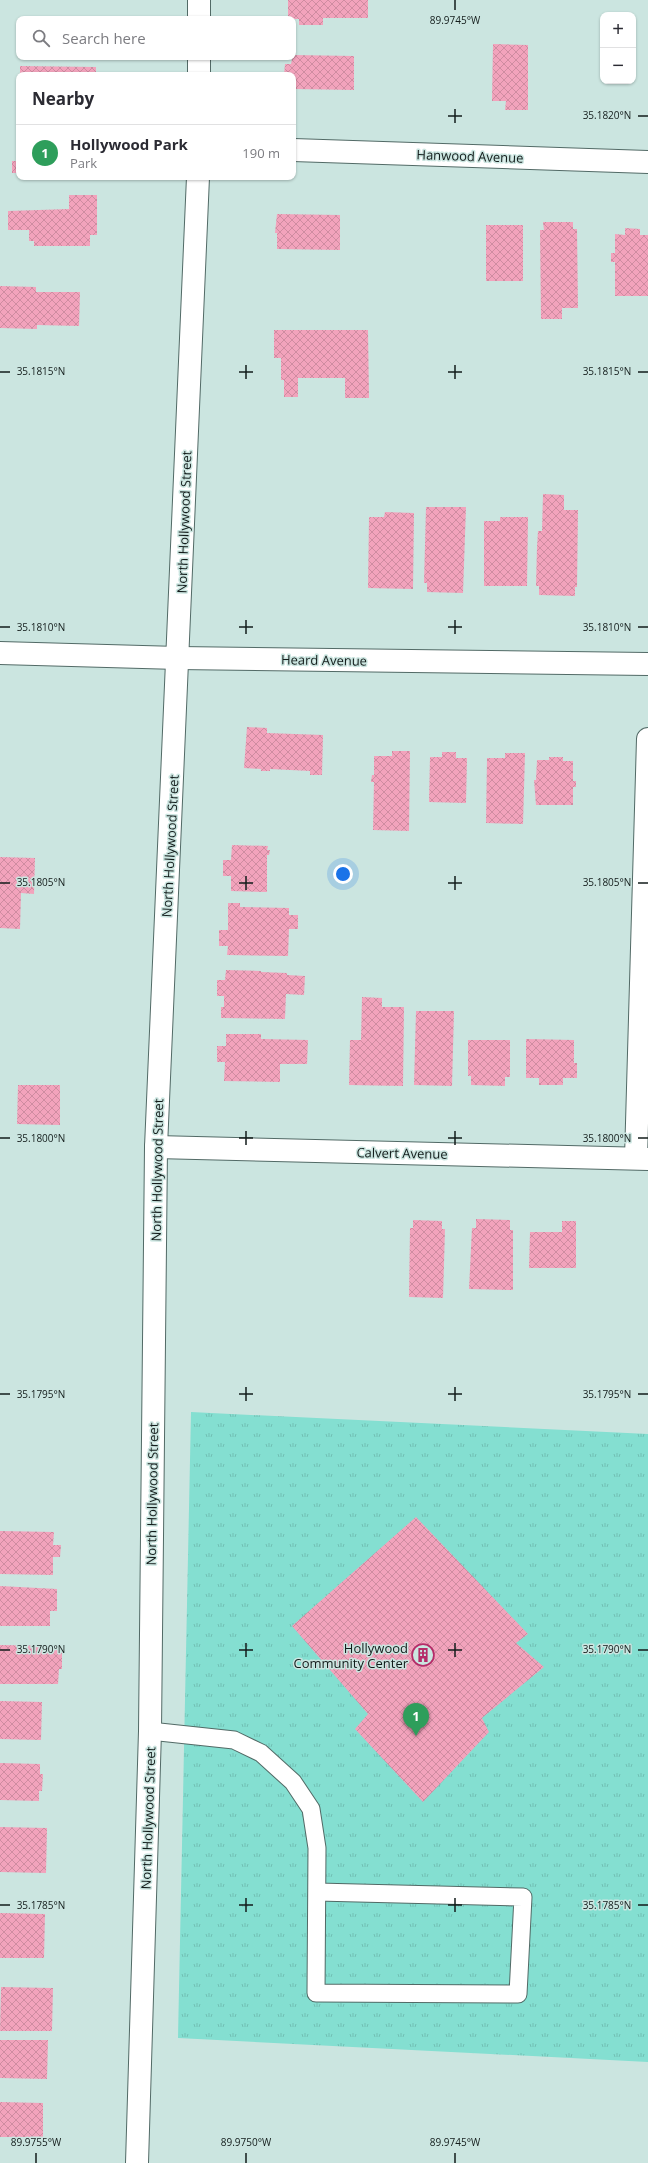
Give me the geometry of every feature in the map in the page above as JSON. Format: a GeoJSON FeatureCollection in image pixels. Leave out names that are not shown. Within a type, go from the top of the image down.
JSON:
{"type":"FeatureCollection","features":[{"type":"Feature","properties":{"kind":"main road"},"geometry":{"type":"LineString","coordinates":[[199,0],[199,16]]}},
{"type":"Feature","properties":{"kind":"main road"},"geometry":{"type":"LineString","coordinates":[[199,60],[199,72]]}},
{"type":"Feature","properties":{"kind":"main road","name":"Hanwood Avenue"},"geometry":{"type":"LineString","coordinates":[[296,150],[648,162]]}},
{"type":"Feature","properties":{"kind":"main road","name":"North Hollywood Street"},"geometry":{"type":"LineString","coordinates":[[137,2163],[150,1732],[156,1147],[198,180]]}},
{"type":"Feature","properties":{"kind":"main road","name":"Heard Avenue"},"geometry":{"type":"LineString","coordinates":[[0,653],[178,658],[648,664]]}},
{"type":"Feature","properties":{"kind":"main road"},"geometry":{"type":"LineString","coordinates":[[642,1158],[648,739]]}},
{"type":"Feature","properties":{"kind":"main road","name":"Calvert Avenue"},"geometry":{"type":"LineString","coordinates":[[156,1147],[642,1158]]}},
{"type":"Feature","properties":{"kind":"lane"},"geometry":{"type":"LineString","coordinates":[[150,1732],[234,1740],[262,1754],[293,1782],[311,1809],[317,1848],[316,1993],[518,1994],[523,1897],[317,1892]]}},
{"type":"Feature","properties":{"kind":"green space"},"geometry":{"type":"Polygon","coordinates":[[[191,1412],[648,1434],[648,2062],[178,2038],[191,1412]]]}},
{"type":"Feature","properties":{"kind":"building"},"geometry":{"type":"Polygon","coordinates":[[[288,0],[368,0],[368,18],[323,18],[323,25],[299,25],[299,19],[296,19],[296,16],[288,16],[288,0]]]}},
{"type":"Feature","properties":{"kind":"building"},"geometry":{"type":"Polygon","coordinates":[[[493,44],[528,45],[528,110],[505,110],[506,101],[492,101],[493,44]]]}},
{"type":"Feature","properties":{"kind":"building"},"geometry":{"type":"Polygon","coordinates":[[[296,55],[354,56],[354,90],[296,89],[296,72],[284,72],[285,64],[291,64],[292,60],[296,60],[296,55]]]}},
{"type":"Feature","properties":{"kind":"building"},"geometry":{"type":"Polygon","coordinates":[[[20,66],[96,67],[96,72],[20,72],[20,66]]]}},
{"type":"Feature","properties":{"kind":"building"},"geometry":{"type":"Polygon","coordinates":[[[12,161],[16,161],[16,173],[12,173],[12,161]]]}},
{"type":"Feature","properties":{"kind":"building"},"geometry":{"type":"Polygon","coordinates":[[[69,195],[97,195],[97,235],[90,235],[90,246],[34,246],[34,241],[29,241],[29,230],[8,230],[8,211],[69,209],[69,195]]]}},
{"type":"Feature","properties":{"kind":"building"},"geometry":{"type":"Polygon","coordinates":[[[277,214],[340,215],[340,250],[277,249],[277,233],[275,233],[277,214]]]}},
{"type":"Feature","properties":{"kind":"building"},"geometry":{"type":"Polygon","coordinates":[[[543,222],[573,222],[573,229],[577,229],[578,308],[562,308],[562,319],[541,319],[540,230],[544,230],[543,222]]]}},
{"type":"Feature","properties":{"kind":"building"},"geometry":{"type":"Polygon","coordinates":[[[486,225],[523,225],[523,281],[486,281],[486,225]]]}},
{"type":"Feature","properties":{"kind":"building"},"geometry":{"type":"Polygon","coordinates":[[[625,228],[640,229],[640,235],[648,235],[648,296],[615,296],[615,262],[611,262],[611,253],[615,253],[615,234],[625,235],[625,228]]]}},
{"type":"Feature","properties":{"kind":"building"},"geometry":{"type":"Polygon","coordinates":[[[0,286],[36,287],[36,292],[80,292],[79,326],[37,325],[37,329],[0,328],[0,286]]]}},
{"type":"Feature","properties":{"kind":"building"},"geometry":{"type":"Polygon","coordinates":[[[274,330],[368,330],[369,398],[345,398],[345,378],[298,378],[298,397],[284,397],[284,380],[281,380],[281,358],[274,358],[274,330]]]}},
{"type":"Feature","properties":{"kind":"building"},"geometry":{"type":"Polygon","coordinates":[[[543,494],[564,495],[564,510],[578,510],[577,587],[575,587],[575,596],[539,595],[539,586],[536,586],[538,531],[542,531],[543,494]]]}},
{"type":"Feature","properties":{"kind":"building"},"geometry":{"type":"Polygon","coordinates":[[[426,507],[466,507],[463,593],[427,592],[427,583],[424,583],[426,507]]]}},
{"type":"Feature","properties":{"kind":"building"},"geometry":{"type":"Polygon","coordinates":[[[385,512],[414,513],[413,589],[368,588],[369,517],[384,517],[385,512]]]}},
{"type":"Feature","properties":{"kind":"building"},"geometry":{"type":"Polygon","coordinates":[[[500,517],[528,517],[527,586],[484,586],[484,521],[500,521],[500,517]]]}},
{"type":"Feature","properties":{"kind":"building"},"geometry":{"type":"Polygon","coordinates":[[[247,727],[267,728],[267,733],[323,735],[322,775],[310,775],[310,771],[270,769],[270,771],[261,771],[261,769],[244,768],[247,727]]]}},
{"type":"Feature","properties":{"kind":"building"},"geometry":{"type":"Polygon","coordinates":[[[392,751],[410,751],[409,831],[373,830],[374,782],[371,782],[372,775],[374,775],[374,756],[392,756],[392,751]]]}},
{"type":"Feature","properties":{"kind":"building"},"geometry":{"type":"Polygon","coordinates":[[[442,752],[456,752],[456,758],[467,758],[466,803],[429,802],[430,757],[442,757],[442,752]]]}},
{"type":"Feature","properties":{"kind":"building"},"geometry":{"type":"Polygon","coordinates":[[[505,753],[525,753],[523,824],[486,823],[487,758],[505,758],[505,753]]]}},
{"type":"Feature","properties":{"kind":"building"},"geometry":{"type":"Polygon","coordinates":[[[549,757],[563,757],[563,761],[573,761],[573,781],[576,781],[576,787],[573,787],[573,805],[536,805],[534,780],[536,780],[537,760],[549,760],[549,757]]]}},
{"type":"Feature","properties":{"kind":"building"},"geometry":{"type":"Polygon","coordinates":[[[232,845],[268,846],[267,850],[270,850],[269,855],[267,855],[267,892],[231,891],[231,876],[223,876],[223,860],[231,860],[232,845]]]}},
{"type":"Feature","properties":{"kind":"building"},"geometry":{"type":"Polygon","coordinates":[[[0,857],[35,858],[34,894],[21,893],[20,929],[0,928],[0,857]]]}},
{"type":"Feature","properties":{"kind":"building"},"geometry":{"type":"Polygon","coordinates":[[[228,903],[240,903],[240,907],[289,908],[289,915],[298,915],[298,929],[289,929],[288,956],[227,955],[228,946],[219,946],[219,930],[228,930],[228,903]]]}},
{"type":"Feature","properties":{"kind":"building"},"geometry":{"type":"Polygon","coordinates":[[[226,970],[261,971],[305,976],[304,995],[286,994],[285,1019],[221,1018],[221,1007],[224,1007],[224,996],[217,996],[217,980],[225,980],[226,970]]]}},
{"type":"Feature","properties":{"kind":"building"},"geometry":{"type":"Polygon","coordinates":[[[362,997],[382,998],[382,1007],[404,1007],[403,1086],[349,1085],[350,1040],[361,1040],[362,997]]]}},
{"type":"Feature","properties":{"kind":"building"},"geometry":{"type":"Polygon","coordinates":[[[416,1011],[454,1011],[452,1086],[414,1085],[416,1011]]]}},
{"type":"Feature","properties":{"kind":"building"},"geometry":{"type":"Polygon","coordinates":[[[226,1034],[261,1034],[261,1039],[308,1040],[307,1064],[280,1064],[280,1082],[224,1081],[225,1062],[217,1062],[217,1046],[226,1046],[226,1034]]]}},
{"type":"Feature","properties":{"kind":"building"},"geometry":{"type":"Polygon","coordinates":[[[526,1039],[574,1040],[574,1063],[577,1063],[577,1078],[563,1078],[563,1085],[539,1085],[539,1078],[526,1078],[526,1039]]]}},
{"type":"Feature","properties":{"kind":"building"},"geometry":{"type":"Polygon","coordinates":[[[468,1040],[510,1040],[510,1077],[505,1077],[505,1086],[471,1085],[471,1076],[468,1076],[468,1040]]]}},
{"type":"Feature","properties":{"kind":"building"},"geometry":{"type":"Polygon","coordinates":[[[18,1085],[60,1085],[60,1125],[17,1124],[18,1085]]]}},
{"type":"Feature","properties":{"kind":"building"},"geometry":{"type":"Polygon","coordinates":[[[476,1219],[510,1220],[510,1230],[513,1230],[513,1290],[469,1289],[472,1228],[476,1228],[476,1219]]]}},
{"type":"Feature","properties":{"kind":"building"},"geometry":{"type":"Polygon","coordinates":[[[413,1220],[442,1221],[442,1229],[445,1229],[443,1298],[409,1297],[410,1228],[413,1228],[413,1220]]]}},
{"type":"Feature","properties":{"kind":"building"},"geometry":{"type":"Polygon","coordinates":[[[562,1221],[576,1221],[576,1268],[529,1268],[530,1232],[562,1232],[562,1221]]]}},
{"type":"Feature","properties":{"kind":"building","name":"Hollywood Community Center"},"geometry":{"type":"Polygon","coordinates":[[[416,1517],[528,1634],[516,1643],[544,1667],[482,1718],[489,1732],[423,1802],[355,1729],[368,1714],[292,1626],[416,1517]]]}},
{"type":"Feature","properties":{"kind":"building"},"geometry":{"type":"Polygon","coordinates":[[[0,1531],[54,1532],[53,1545],[61,1545],[60,1557],[53,1557],[53,1575],[0,1574],[0,1531]]]}},
{"type":"Feature","properties":{"kind":"building"},"geometry":{"type":"Polygon","coordinates":[[[0,1586],[57,1589],[57,1611],[50,1611],[50,1626],[0,1626],[0,1586]]]}},
{"type":"Feature","properties":{"kind":"building"},"geometry":{"type":"Polygon","coordinates":[[[0,1645],[62,1646],[62,1669],[59,1669],[58,1684],[0,1684],[0,1645]]]}},
{"type":"Feature","properties":{"kind":"building"},"geometry":{"type":"Polygon","coordinates":[[[0,1701],[42,1702],[41,1740],[0,1739],[0,1701]]]}},
{"type":"Feature","properties":{"kind":"building"},"geometry":{"type":"Polygon","coordinates":[[[0,1763],[40,1764],[40,1774],[43,1774],[42,1791],[39,1791],[39,1801],[0,1800],[0,1763]]]}},
{"type":"Feature","properties":{"kind":"building"},"geometry":{"type":"Polygon","coordinates":[[[0,1827],[47,1828],[46,1873],[0,1872],[0,1827]]]}},
{"type":"Feature","properties":{"kind":"building"},"geometry":{"type":"Polygon","coordinates":[[[0,1913],[45,1914],[44,1958],[0,1958],[0,1913]]]}},
{"type":"Feature","properties":{"kind":"building"},"geometry":{"type":"Polygon","coordinates":[[[1,1987],[53,1988],[52,2031],[0,2031],[1,1987]]]}},
{"type":"Feature","properties":{"kind":"building"},"geometry":{"type":"Polygon","coordinates":[[[0,2040],[48,2040],[47,2079],[0,2078],[0,2040]]]}},
{"type":"Feature","properties":{"kind":"building"},"geometry":{"type":"Polygon","coordinates":[[[0,2102],[43,2103],[43,2137],[0,2137],[0,2102]]]}},
{"type":"Feature","properties":{"kind":"place","name":"Hollywood Community Center"},"geometry":{"type":"Point","coordinates":[423,1655]}},
{"type":"Feature","properties":{"kind":"place","name":"Hollywood Park"},"geometry":{"type":"Point","coordinates":[416,1736]}}]}
